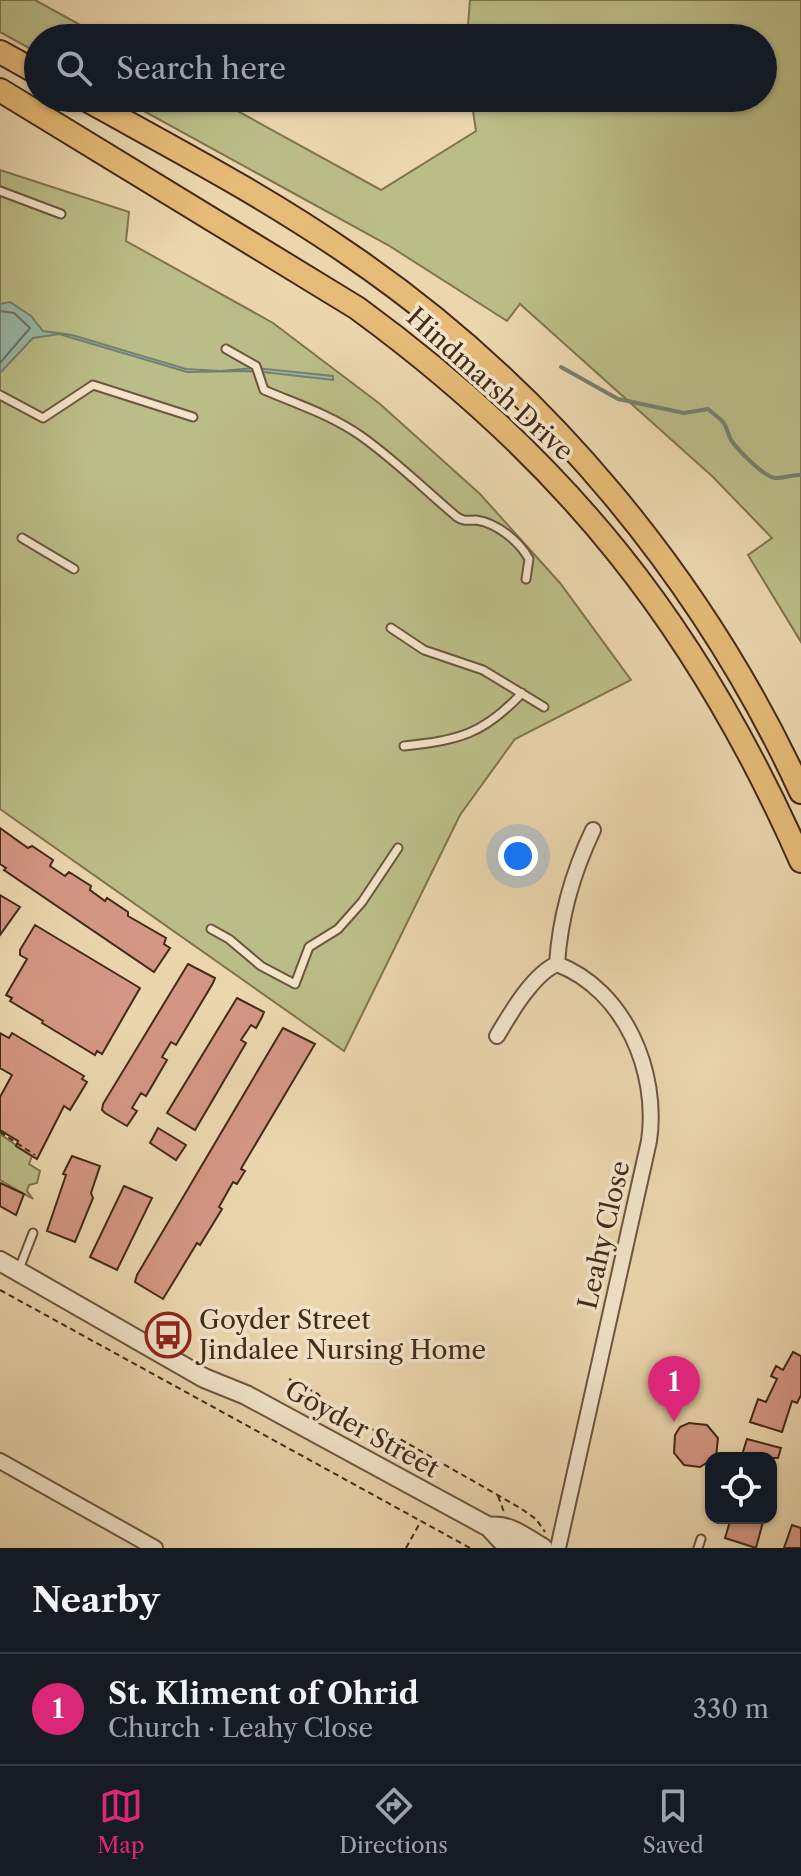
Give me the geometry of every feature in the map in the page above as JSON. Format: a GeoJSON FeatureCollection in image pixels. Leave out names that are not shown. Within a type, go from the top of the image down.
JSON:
{"type":"FeatureCollection","features":[{"type":"Feature","properties":{"kind":"main road"},"geometry":{"type":"LineString","coordinates":[[0,52],[24,65]]}},
{"type":"Feature","properties":{"kind":"main road","name":"Hindmarsh Drive"},"geometry":{"type":"LineString","coordinates":[[0,90],[24,105]]}},
{"type":"Feature","properties":{"kind":"main road","name":"Hindmarsh Drive"},"geometry":{"type":"LineString","coordinates":[[36,112],[357,308],[406,344],[500,424],[569,493],[662,609],[723,704],[754,760],[801,861]]}},
{"type":"Feature","properties":{"kind":"main road","name":"Hindmarsh Drive"},"geometry":{"type":"LineString","coordinates":[[108,112],[278,209],[352,256],[439,323],[532,408],[617,501],[684,589],[749,691],[801,792]]}},
{"type":"Feature","properties":{"kind":"street"},"geometry":{"type":"LineString","coordinates":[[497,1036],[516,1005],[547,970],[557,964],[574,873],[593,830]]}},
{"type":"Feature","properties":{"kind":"street","name":"Leahy Close"},"geometry":{"type":"LineString","coordinates":[[547,1539],[649,1141],[652,1111],[644,1063],[622,1018],[585,980],[557,964]]}},
{"type":"Feature","properties":{"kind":"street","name":"Goyder Street"},"geometry":{"type":"LineString","coordinates":[[0,1261],[19,1269],[204,1378],[246,1395],[498,1525],[547,1539]]}},
{"type":"Feature","properties":{"kind":"street"},"geometry":{"type":"LineString","coordinates":[[0,1461],[155,1548]]}},
{"type":"Feature","properties":{"kind":"street","name":"Goyder Street"},"geometry":{"type":"LineString","coordinates":[[498,1525],[501,1540],[516,1548]]}},
{"type":"Feature","properties":{"kind":"lane"},"geometry":{"type":"LineString","coordinates":[[0,191],[61,214]]}},
{"type":"Feature","properties":{"kind":"lane"},"geometry":{"type":"LineString","coordinates":[[226,349],[256,366],[264,390],[302,404],[362,437],[457,517],[464,521],[476,520],[504,533],[529,559],[526,579]]}},
{"type":"Feature","properties":{"kind":"lane"},"geometry":{"type":"LineString","coordinates":[[0,395],[43,418],[93,385],[193,417]]}},
{"type":"Feature","properties":{"kind":"lane"},"geometry":{"type":"LineString","coordinates":[[22,538],[74,569]]}},
{"type":"Feature","properties":{"kind":"lane"},"geometry":{"type":"LineString","coordinates":[[391,628],[424,650],[483,670],[544,707]]}},
{"type":"Feature","properties":{"kind":"lane"},"geometry":{"type":"LineString","coordinates":[[404,746],[465,737],[508,708],[522,693]]}},
{"type":"Feature","properties":{"kind":"lane"},"geometry":{"type":"LineString","coordinates":[[211,929],[229,939],[261,966],[295,984],[309,947],[338,929],[398,848]]}},
{"type":"Feature","properties":{"kind":"lane"},"geometry":{"type":"LineString","coordinates":[[19,1269],[33,1233]]}},
{"type":"Feature","properties":{"kind":"lane"},"geometry":{"type":"LineString","coordinates":[[698,1548],[701,1539]]}},
{"type":"Feature","properties":{"kind":"path"},"geometry":{"type":"LineString","coordinates":[[0,1132],[35,1155]]}},
{"type":"Feature","properties":{"kind":"path"},"geometry":{"type":"LineString","coordinates":[[0,1290],[470,1548]]}},
{"type":"Feature","properties":{"kind":"path"},"geometry":{"type":"LineString","coordinates":[[289,1379],[318,1394],[332,1412],[352,1424],[393,1435],[530,1514],[547,1539]]}},
{"type":"Feature","properties":{"kind":"path"},"geometry":{"type":"LineString","coordinates":[[498,1496],[498,1525]]}},
{"type":"Feature","properties":{"kind":"path"},"geometry":{"type":"LineString","coordinates":[[406,1548],[421,1520]]}},
{"type":"Feature","properties":{"kind":"path"},"geometry":{"type":"LineString","coordinates":[[547,1539],[549,1528]]}},
{"type":"Feature","properties":{"kind":"green space"},"geometry":{"type":"Polygon","coordinates":[[[0,0],[35,0],[79,24],[24,24],[24,45],[0,32],[0,0]]]}},
{"type":"Feature","properties":{"kind":"green space"},"geometry":{"type":"Polygon","coordinates":[[[470,0],[801,0],[801,642],[748,555],[772,538],[713,477],[520,304],[507,321],[388,245],[146,112],[239,112],[381,190],[476,131],[473,112],[777,112],[777,24],[468,24],[470,0]]]}},
{"type":"Feature","properties":{"kind":"green space"},"geometry":{"type":"Polygon","coordinates":[[[0,170],[129,212],[126,241],[273,323],[380,404],[480,494],[560,583],[631,680],[515,739],[460,815],[344,1051],[0,809],[0,170]]]}},
{"type":"Feature","properties":{"kind":"green space"},"geometry":{"type":"Polygon","coordinates":[[[0,1134],[32,1156],[29,1164],[40,1171],[37,1183],[29,1185],[27,1191],[33,1199],[0,1180],[0,1134]]]}},
{"type":"Feature","properties":{"kind":"water"},"geometry":{"type":"Polygon","coordinates":[[[10,302],[31,316],[43,331],[72,335],[186,369],[220,371],[255,368],[333,376],[333,380],[254,371],[187,372],[59,334],[33,338],[0,373],[0,304],[10,302]]]}},
{"type":"Feature","properties":{"kind":"building"},"geometry":{"type":"Polygon","coordinates":[[[0,828],[28,848],[32,846],[53,860],[50,866],[65,876],[69,872],[91,886],[90,890],[105,901],[107,898],[128,912],[128,916],[166,938],[164,944],[170,948],[154,972],[4,870],[6,868],[0,864],[0,828]]]}},
{"type":"Feature","properties":{"kind":"building"},"geometry":{"type":"Polygon","coordinates":[[[0,895],[20,907],[0,935],[0,895]]]}},
{"type":"Feature","properties":{"kind":"building"},"geometry":{"type":"Polygon","coordinates":[[[35,925],[140,988],[102,1054],[97,1051],[95,1055],[42,1023],[6,995],[27,959],[20,955],[20,950],[35,925]]]}},
{"type":"Feature","properties":{"kind":"building"},"geometry":{"type":"Polygon","coordinates":[[[188,964],[215,978],[176,1045],[171,1042],[162,1057],[167,1060],[146,1096],[141,1093],[132,1108],[137,1111],[127,1126],[105,1113],[103,1104],[188,964]]]}},
{"type":"Feature","properties":{"kind":"building"},"geometry":{"type":"Polygon","coordinates":[[[237,998],[264,1012],[256,1028],[251,1025],[241,1040],[246,1043],[195,1130],[167,1113],[237,998]]]}},
{"type":"Feature","properties":{"kind":"building"},"geometry":{"type":"Polygon","coordinates":[[[283,1028],[315,1044],[242,1167],[245,1171],[237,1184],[233,1182],[219,1207],[222,1209],[163,1299],[135,1282],[137,1275],[283,1028]]]}},
{"type":"Feature","properties":{"kind":"building"},"geometry":{"type":"Polygon","coordinates":[[[0,1033],[9,1038],[12,1033],[84,1076],[82,1079],[87,1082],[70,1110],[64,1106],[37,1159],[16,1146],[18,1141],[0,1130],[0,1097],[12,1075],[0,1068],[0,1033]]]}},
{"type":"Feature","properties":{"kind":"building"},"geometry":{"type":"Polygon","coordinates":[[[158,1128],[186,1145],[176,1160],[150,1143],[158,1128]]]}},
{"type":"Feature","properties":{"kind":"building"},"geometry":{"type":"Polygon","coordinates":[[[72,1156],[100,1166],[91,1193],[93,1198],[75,1242],[47,1231],[66,1175],[63,1174],[72,1156]]]}},
{"type":"Feature","properties":{"kind":"building"},"geometry":{"type":"Polygon","coordinates":[[[0,1183],[24,1194],[16,1215],[0,1206],[0,1183]]]}},
{"type":"Feature","properties":{"kind":"building"},"geometry":{"type":"Polygon","coordinates":[[[124,1186],[152,1198],[117,1270],[90,1257],[124,1186]]]}},
{"type":"Feature","properties":{"kind":"building"},"geometry":{"type":"Polygon","coordinates":[[[793,1352],[801,1356],[801,1395],[797,1403],[792,1401],[782,1432],[750,1422],[758,1399],[766,1402],[777,1379],[771,1376],[776,1366],[783,1370],[793,1352]]]}},
{"type":"Feature","properties":{"kind":"building"},"geometry":{"type":"Polygon","coordinates":[[[689,1423],[707,1425],[718,1438],[717,1452],[705,1452],[705,1464],[700,1467],[684,1465],[674,1453],[675,1435],[680,1427],[689,1423]]]}},
{"type":"Feature","properties":{"kind":"building"},"geometry":{"type":"Polygon","coordinates":[[[747,1439],[781,1448],[778,1458],[777,1452],[743,1452],[747,1439]]]}},
{"type":"Feature","properties":{"kind":"building"},"geometry":{"type":"Polygon","coordinates":[[[729,1524],[762,1524],[756,1548],[725,1538],[729,1524]]]}},
{"type":"Feature","properties":{"kind":"building"},"geometry":{"type":"Polygon","coordinates":[[[792,1525],[801,1528],[801,1548],[784,1548],[792,1525]]]}},
{"type":"Feature","properties":{"kind":"waterway"},"geometry":{"type":"LineString","coordinates":[[561,367],[618,399],[684,413],[708,409],[723,422],[739,450],[764,473],[775,478],[801,475]]}},
{"type":"Feature","properties":{"kind":"place","name":"Goyder Street Jindalee Nursing Home"},"geometry":{"type":"Point","coordinates":[168,1335]}},
{"type":"Feature","properties":{"kind":"place","name":"St. Kliment of Ohrid"},"geometry":{"type":"Point","coordinates":[674,1422]}}]}
